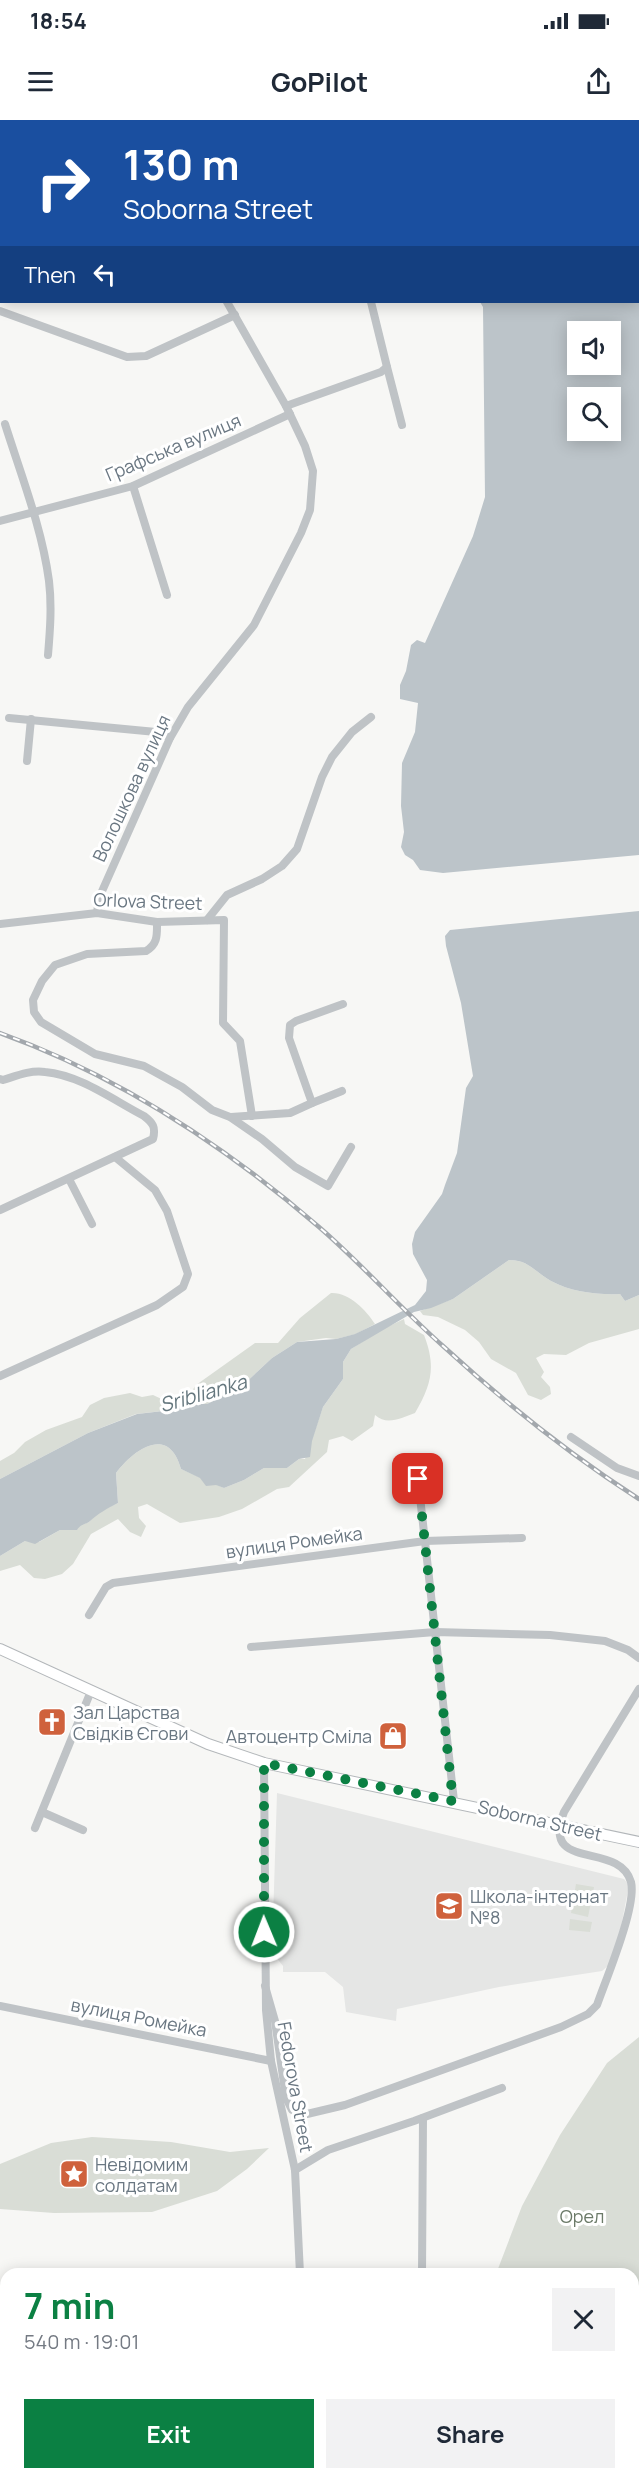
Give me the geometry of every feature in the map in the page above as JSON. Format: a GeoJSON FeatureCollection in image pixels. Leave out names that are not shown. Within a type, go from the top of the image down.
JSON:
{"type":"FeatureCollection","features":[{"type":"Feature","properties":{"kind":"main road","name":"Soborna Street"},"geometry":{"type":"LineString","coordinates":[[0,1649],[208,1744],[264,1763],[639,1842]]}},
{"type":"Feature","properties":{"kind":"street","name":"Волошкова вулиця"},"geometry":{"type":"LineString","coordinates":[[97,913],[99,898],[170,738],[188,707],[254,625],[271,595],[310,510],[313,471],[305,446],[288,410],[228,303]]}},
{"type":"Feature","properties":{"kind":"street"},"geometry":{"type":"LineString","coordinates":[[371,303],[402,425]]}},
{"type":"Feature","properties":{"kind":"street"},"geometry":{"type":"LineString","coordinates":[[0,311],[127,357],[146,356],[235,315]]}},
{"type":"Feature","properties":{"kind":"street","name":"Графська вулиця"},"geometry":{"type":"LineString","coordinates":[[0,521],[133,486],[288,410],[381,372],[387,367]]}},
{"type":"Feature","properties":{"kind":"street"},"geometry":{"type":"LineString","coordinates":[[5,424],[32,512],[49,582],[51,623],[48,655]]}},
{"type":"Feature","properties":{"kind":"street"},"geometry":{"type":"LineString","coordinates":[[133,486],[167,595]]}},
{"type":"Feature","properties":{"kind":"street"},"geometry":{"type":"LineString","coordinates":[[207,920],[227,895],[262,879],[282,866],[297,849],[322,777],[332,757],[352,732],[371,717]]}},
{"type":"Feature","properties":{"kind":"street"},"geometry":{"type":"LineString","coordinates":[[9,718],[156,732],[170,738]]}},
{"type":"Feature","properties":{"kind":"street"},"geometry":{"type":"LineString","coordinates":[[27,761],[31,719]]}},
{"type":"Feature","properties":{"kind":"street","name":"Orlova Street"},"geometry":{"type":"LineString","coordinates":[[0,924],[97,913],[158,922],[224,920],[223,1023],[240,1041],[252,1116]]}},
{"type":"Feature","properties":{"kind":"street"},"geometry":{"type":"LineString","coordinates":[[158,922],[157,939],[153,947],[146,951],[118,954],[101,952],[55,965],[42,981],[33,1000],[34,1012],[41,1022],[95,1054],[144,1065],[182,1087],[212,1110],[230,1117],[295,1167],[328,1186],[351,1147]]}},
{"type":"Feature","properties":{"kind":"street"},"geometry":{"type":"LineString","coordinates":[[312,1103],[289,1038],[290,1025],[343,1004]]}},
{"type":"Feature","properties":{"kind":"street"},"geometry":{"type":"LineString","coordinates":[[0,1090],[2,1079],[24,1073],[43,1071],[68,1076],[144,1116],[153,1123],[155,1131],[153,1139],[0,1210]]}},
{"type":"Feature","properties":{"kind":"street"},"geometry":{"type":"LineString","coordinates":[[230,1117],[299,1111],[342,1091]]}},
{"type":"Feature","properties":{"kind":"street"},"geometry":{"type":"LineString","coordinates":[[0,1376],[157,1305],[183,1287],[188,1274],[167,1211],[154,1190],[114,1157]]}},
{"type":"Feature","properties":{"kind":"street"},"geometry":{"type":"LineString","coordinates":[[69,1179],[92,1224]]}},
{"type":"Feature","properties":{"kind":"street"},"geometry":{"type":"LineString","coordinates":[[571,1437],[617,1468],[639,1476]]}},
{"type":"Feature","properties":{"kind":"street"},"geometry":{"type":"LineString","coordinates":[[418,1479],[453,1801]]}},
{"type":"Feature","properties":{"kind":"street","name":"вулиця Ромейка"},"geometry":{"type":"LineString","coordinates":[[89,1615],[106,1587],[113,1583],[425,1541],[522,1538]]}},
{"type":"Feature","properties":{"kind":"street"},"geometry":{"type":"LineString","coordinates":[[251,1647],[435,1632],[605,1641],[638,1658]]}},
{"type":"Feature","properties":{"kind":"street"},"geometry":{"type":"LineString","coordinates":[[265,1986],[275,2021],[286,2098],[292,2110],[307,2114],[345,2105],[561,2027],[588,2014],[597,2005],[625,1928],[632,1888],[626,1872],[607,1858],[569,1851],[563,1845],[559,1824],[564,1812],[637,1692],[639,1684]]}},
{"type":"Feature","properties":{"kind":"street"},"geometry":{"type":"LineString","coordinates":[[35,1828],[91,1691]]}},
{"type":"Feature","properties":{"kind":"street","name":"Fedorova Street"},"geometry":{"type":"LineString","coordinates":[[264,1763],[265,1986],[271,2061],[294,2167],[300,2268]]}},
{"type":"Feature","properties":{"kind":"street"},"geometry":{"type":"LineString","coordinates":[[42,1812],[83,1830]]}},
{"type":"Feature","properties":{"kind":"street","name":"вулиця Ромейка"},"geometry":{"type":"LineString","coordinates":[[0,2006],[271,2061]]}},
{"type":"Feature","properties":{"kind":"street"},"geometry":{"type":"LineString","coordinates":[[294,2167],[328,2150],[502,2088]]}},
{"type":"Feature","properties":{"kind":"street"},"geometry":{"type":"LineString","coordinates":[[422,2268],[423,2118]]}},
{"type":"Feature","properties":{"kind":"shaded area"},"geometry":{"type":"Polygon","coordinates":[[[481,303],[639,303],[639,855],[443,873],[420,870],[413,860],[405,855],[401,847],[404,832],[401,806],[402,763],[415,732],[418,703],[400,699],[400,685],[406,671],[411,645],[417,640],[425,643],[473,536],[485,497],[483,307],[481,303]]]}},
{"type":"Feature","properties":{"kind":"shaded area"},"geometry":{"type":"Polygon","coordinates":[[[639,911],[639,1295],[625,1301],[620,1294],[576,1290],[551,1281],[527,1264],[509,1260],[453,1299],[414,1312],[351,1349],[343,1362],[343,1379],[323,1407],[312,1441],[310,1457],[299,1459],[287,1468],[264,1468],[224,1488],[216,1485],[206,1486],[200,1478],[181,1469],[176,1456],[168,1448],[160,1444],[151,1445],[132,1456],[116,1473],[118,1503],[77,1530],[60,1530],[35,1544],[25,1541],[0,1556],[0,1479],[88,1433],[137,1414],[172,1410],[183,1404],[207,1404],[241,1387],[272,1358],[297,1342],[336,1339],[355,1334],[415,1305],[426,1291],[427,1280],[413,1254],[412,1244],[415,1232],[442,1194],[457,1153],[466,1088],[473,1076],[461,1003],[446,946],[445,936],[450,930],[639,911]]]}},
{"type":"Feature","properties":{"kind":"shaded area","name":"Школа-інтернат №8"},"geometry":{"type":"Polygon","coordinates":[[[277,1793],[624,1879],[629,1885],[621,1927],[609,1965],[602,1971],[499,1987],[397,2009],[396,2021],[346,2012],[343,1987],[325,1972],[283,1972],[283,1966],[272,1952],[277,1793]]]}},
{"type":"Feature","properties":{"kind":"green space"},"geometry":{"type":"Polygon","coordinates":[[[509,1260],[527,1264],[551,1281],[576,1290],[620,1294],[625,1301],[639,1295],[639,1329],[589,1343],[566,1355],[544,1354],[536,1358],[544,1372],[541,1377],[550,1387],[551,1394],[541,1400],[528,1395],[516,1373],[491,1359],[479,1342],[465,1330],[438,1317],[423,1315],[420,1311],[453,1299],[509,1260]]]}},
{"type":"Feature","properties":{"kind":"green space"},"geometry":{"type":"Polygon","coordinates":[[[331,1293],[338,1293],[350,1299],[367,1313],[375,1324],[356,1334],[336,1339],[297,1342],[272,1358],[241,1387],[207,1404],[183,1404],[196,1385],[255,1343],[278,1343],[300,1318],[331,1293]]]}},
{"type":"Feature","properties":{"kind":"green space"},"geometry":{"type":"Polygon","coordinates":[[[404,1319],[405,1324],[424,1335],[430,1356],[428,1384],[415,1413],[389,1421],[375,1415],[373,1426],[352,1441],[343,1436],[329,1440],[327,1452],[289,1487],[277,1489],[242,1509],[219,1517],[180,1523],[147,1504],[138,1507],[139,1518],[146,1526],[141,1537],[130,1532],[118,1519],[91,1534],[73,1564],[62,1574],[45,1579],[34,1578],[20,1565],[0,1571],[0,1556],[25,1541],[39,1542],[60,1530],[69,1530],[89,1522],[97,1513],[118,1503],[116,1473],[132,1456],[151,1445],[160,1444],[168,1448],[176,1456],[181,1469],[224,1488],[264,1468],[287,1468],[299,1459],[305,1459],[323,1407],[343,1379],[343,1362],[351,1349],[404,1319]]]}},
{"type":"Feature","properties":{"kind":"green space"},"geometry":{"type":"Polygon","coordinates":[[[130,1393],[142,1397],[153,1395],[168,1402],[183,1404],[172,1410],[136,1414],[88,1433],[0,1479],[0,1461],[46,1430],[82,1417],[90,1405],[104,1398],[130,1393]]]}},
{"type":"Feature","properties":{"kind":"green space"},"geometry":{"type":"Polygon","coordinates":[[[576,1884],[594,1887],[588,1917],[571,1913],[576,1884]]]}},
{"type":"Feature","properties":{"kind":"green space"},"geometry":{"type":"Polygon","coordinates":[[[570,1919],[592,1922],[590,1932],[569,1930],[570,1919]]]}},
{"type":"Feature","properties":{"kind":"green space","name":"Орел"},"geometry":{"type":"Polygon","coordinates":[[[639,2037],[639,2268],[498,2268],[522,2206],[560,2135],[607,2063],[639,2037]]]}},
{"type":"Feature","properties":{"kind":"green space"},"geometry":{"type":"Polygon","coordinates":[[[92,2137],[171,2142],[230,2152],[269,2148],[247,2169],[217,2191],[152,2212],[54,2213],[0,2209],[0,2164],[51,2143],[92,2137]]]}},
{"type":"Feature","properties":{"kind":"railway"},"geometry":{"type":"LineString","coordinates":[[0,1033],[43,1050],[128,1091],[208,1141],[246,1168],[335,1241],[427,1331],[490,1387],[562,1446],[639,1499]]}},
{"type":"Feature","properties":{"kind":"place","name":"Зал Царства Свідків Єгови"},"geometry":{"type":"Point","coordinates":[52,1722]}},
{"type":"Feature","properties":{"kind":"place","name":"Автоцентр Сміла"},"geometry":{"type":"Point","coordinates":[393,1736]}},
{"type":"Feature","properties":{"kind":"place","name":"Школа-інтернат №8"},"geometry":{"type":"Point","coordinates":[449,1906]}},
{"type":"Feature","properties":{"kind":"place","name":"Невідомим солдатам"},"geometry":{"type":"Point","coordinates":[74,2174]}},
{"type":"Feature","properties":{"kind":"route"},"geometry":{"type":"LineString","coordinates":[[264,1932],[264,1763],[453,1801],[418,1479]]}},
{"type":"Feature","properties":{"kind":"water label","name":"Sriblianka"},"geometry":{"type":"Point","coordinates":[203,1393]}}]}
